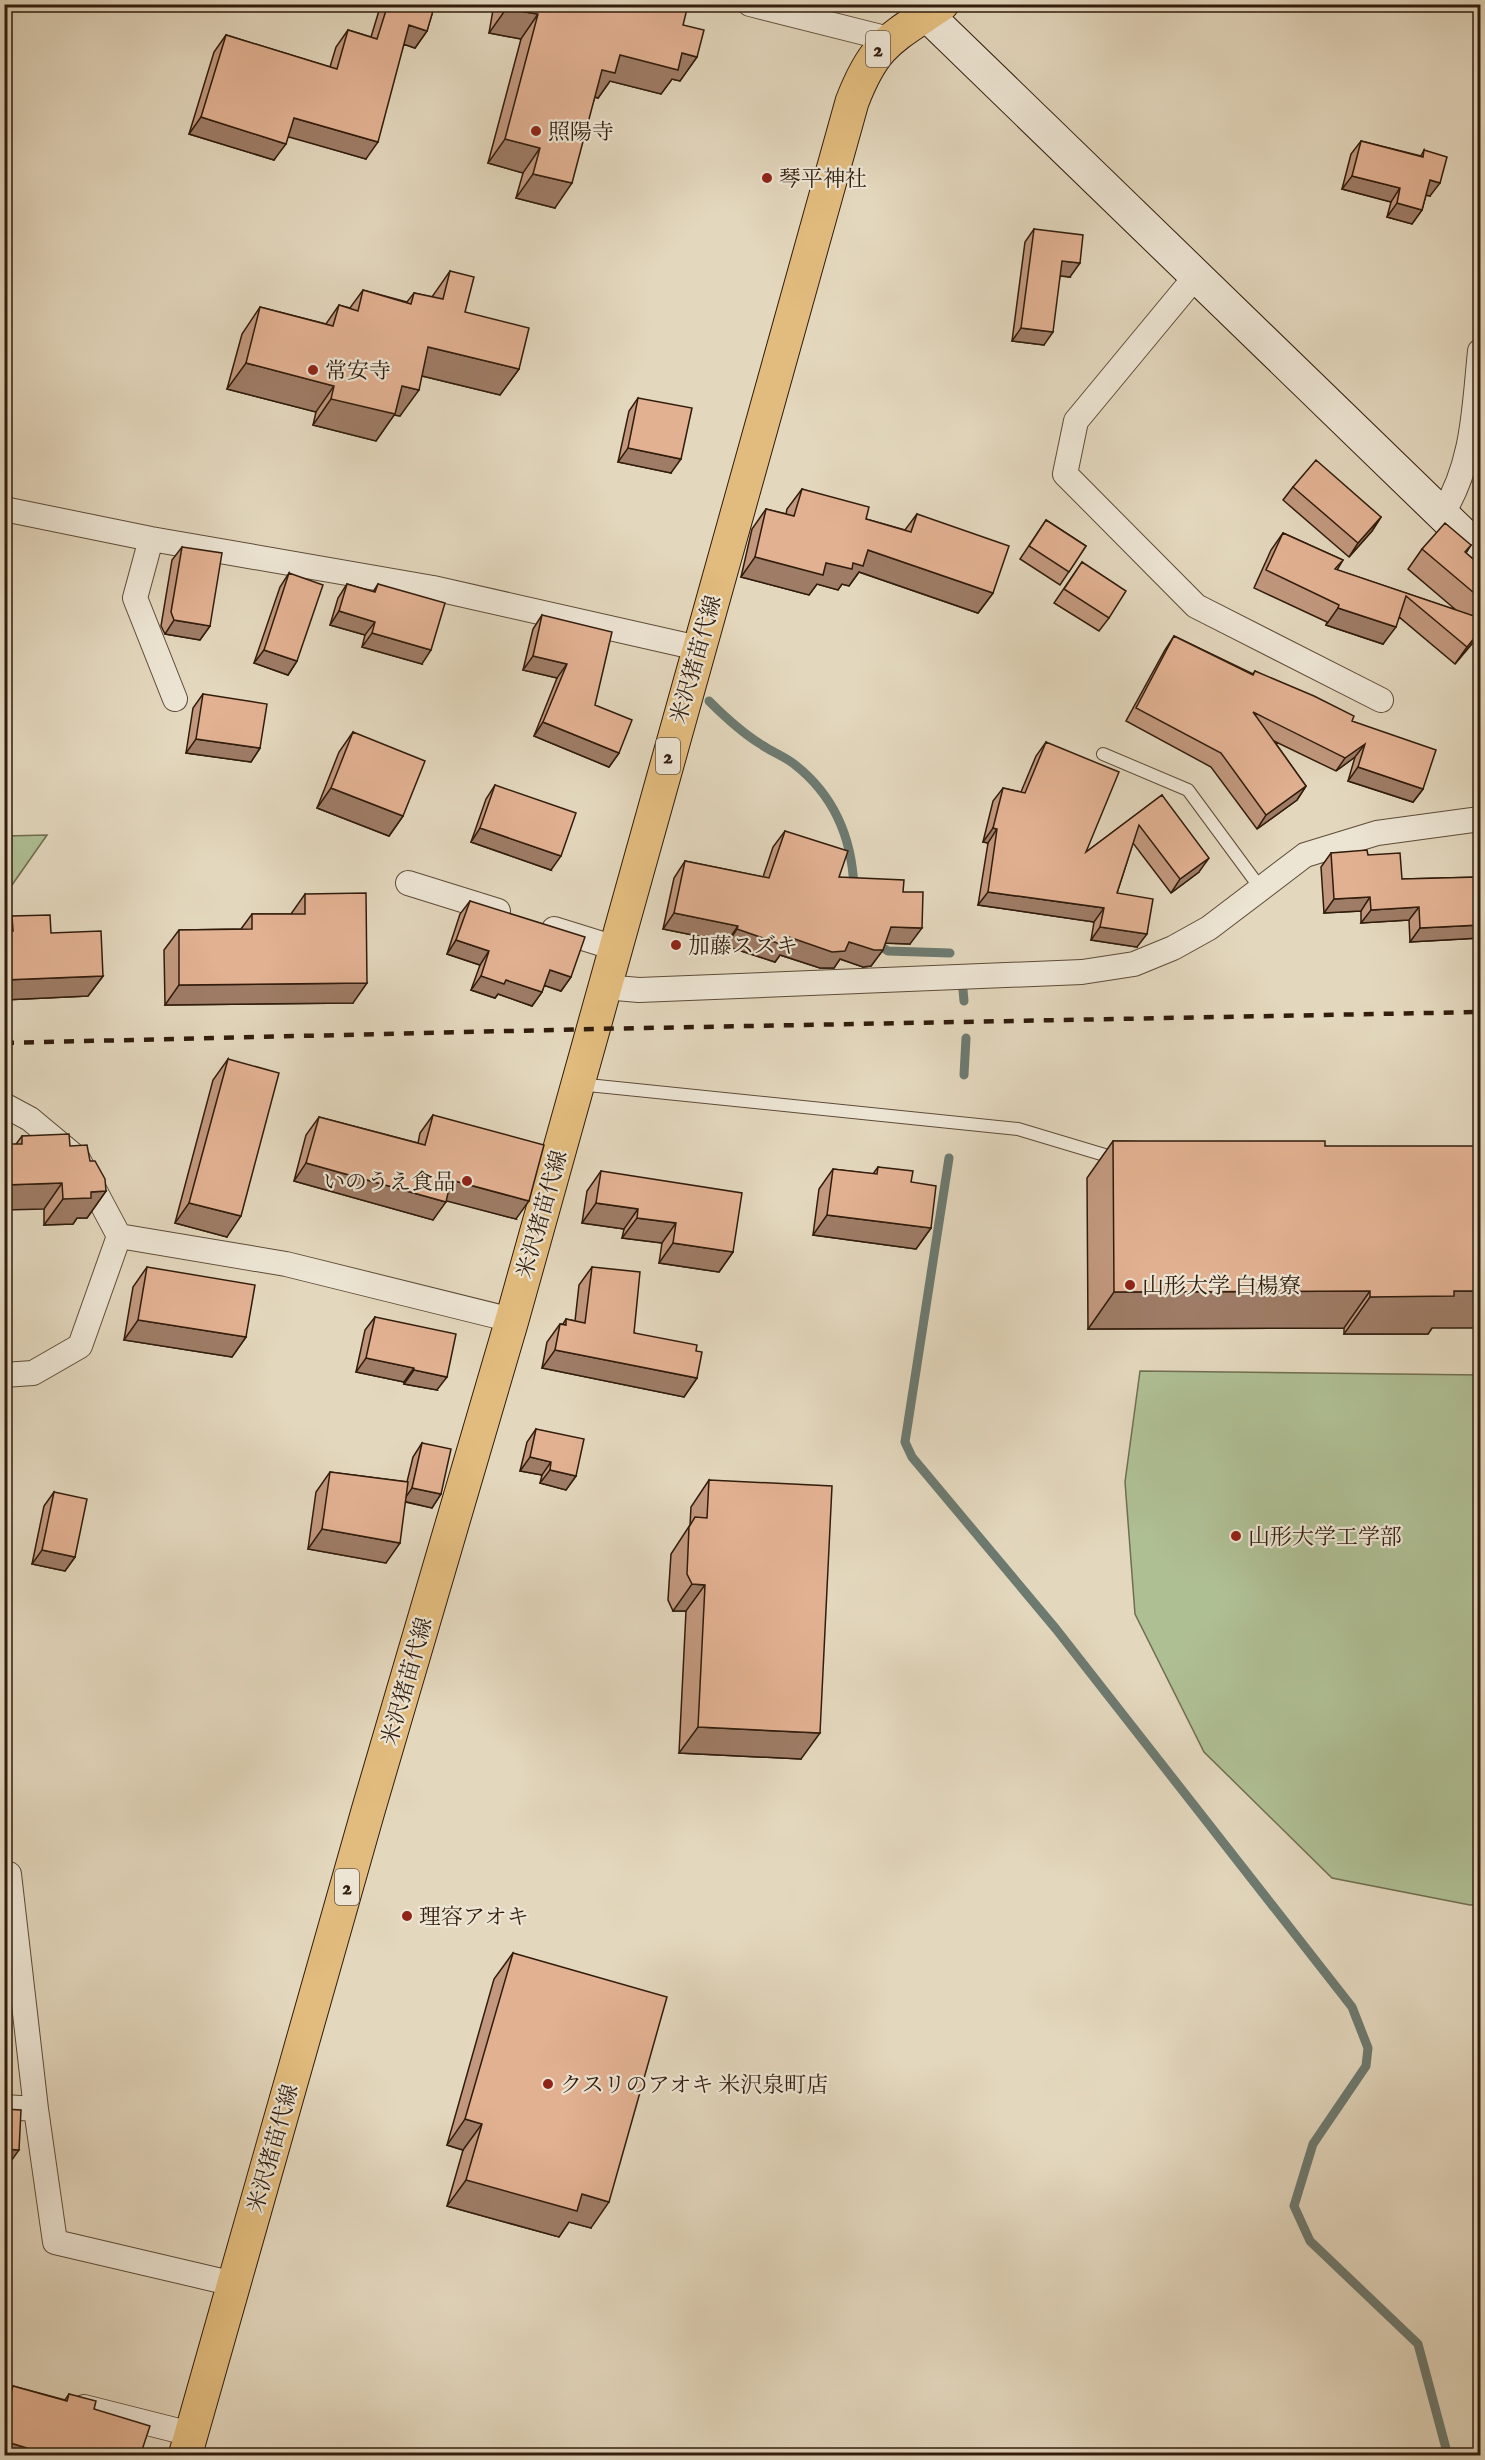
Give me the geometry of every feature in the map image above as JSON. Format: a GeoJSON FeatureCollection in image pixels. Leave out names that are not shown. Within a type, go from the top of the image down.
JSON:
{"type":"FeatureCollection","features":[{"type":"Feature","properties":{"kind":"main road","name":"米沢猪苗代線"},"geometry":{"type":"LineString","coordinates":[[188,2445],[512,1320],[852,102],[863,72],[875,53],[889,39],[934,10]]}},
{"type":"Feature","properties":{"kind":"street"},"geometry":{"type":"LineString","coordinates":[[750,4],[889,39]]}},
{"type":"Feature","properties":{"kind":"street"},"geometry":{"type":"LineString","coordinates":[[934,10],[1196,276],[1480,551]]}},
{"type":"Feature","properties":{"kind":"street"},"geometry":{"type":"LineString","coordinates":[[1196,276],[1076,421],[1065,474],[1196,606],[1382,700]]}},
{"type":"Feature","properties":{"kind":"street"},"geometry":{"type":"LineString","coordinates":[[1443,513],[1455,492],[1468,457],[1480,351]]}},
{"type":"Feature","properties":{"kind":"street"},"geometry":{"type":"LineString","coordinates":[[4,508],[151,538],[433,588],[698,648]]}},
{"type":"Feature","properties":{"kind":"street"},"geometry":{"type":"LineString","coordinates":[[151,538],[135,598],[175,699]]}},
{"type":"Feature","properties":{"kind":"street"},"geometry":{"type":"LineString","coordinates":[[604,987],[639,990],[1082,972],[1134,964],[1173,948],[1209,928],[1305,855],[1377,833],[1480,819]]}},
{"type":"Feature","properties":{"kind":"street"},"geometry":{"type":"LineString","coordinates":[[408,883],[615,948]]}},
{"type":"Feature","properties":{"kind":"street"},"geometry":{"type":"LineString","coordinates":[[4,1105],[30,1119],[78,1159],[119,1236],[80,1346],[33,1373],[4,1375]]}},
{"type":"Feature","properties":{"kind":"street"},"geometry":{"type":"LineString","coordinates":[[119,1236],[286,1264],[512,1320]]}},
{"type":"Feature","properties":{"kind":"street"},"geometry":{"type":"LineString","coordinates":[[4,1873],[9,1874],[36,2109],[55,2242],[234,2284]]}},
{"type":"Feature","properties":{"kind":"street"},"geometry":{"type":"LineString","coordinates":[[4,2107],[36,2109]]}},
{"type":"Feature","properties":{"kind":"street"},"geometry":{"type":"LineString","coordinates":[[59,2401],[188,2445]]}},
{"type":"Feature","properties":{"kind":"lane"},"geometry":{"type":"LineString","coordinates":[[1103,754],[1188,790],[1261,889]]}},
{"type":"Feature","properties":{"kind":"lane"},"geometry":{"type":"LineString","coordinates":[[577,1084],[1018,1129],[1128,1161]]}},
{"type":"Feature","properties":{"kind":"green space"},"geometry":{"type":"Polygon","coordinates":[[[47,835],[5,895],[5,836],[47,835]]]}},
{"type":"Feature","properties":{"kind":"green space"},"geometry":{"type":"Polygon","coordinates":[[[1140,1371],[1480,1375],[1480,1904],[1470,1905],[1332,1878],[1204,1752],[1135,1614],[1125,1482],[1140,1371]]]}},
{"type":"Feature","properties":{"kind":"building"},"geometry":{"type":"Polygon","coordinates":[[[388,4],[435,4],[427,31],[409,25],[378,142],[294,118],[286,144],[201,117],[226,35],[337,69],[348,30],[377,39],[388,4]]]}},
{"type":"Feature","properties":{"kind":"building","name":"照陽寺"},"geometry":{"type":"Polygon","coordinates":[[[506,4],[669,4],[687,9],[683,25],[704,30],[697,57],[682,53],[678,70],[620,55],[615,73],[602,70],[572,183],[533,174],[540,148],[505,139],[538,14],[506,9],[506,4]]]}},
{"type":"Feature","properties":{"kind":"building"},"geometry":{"type":"Polygon","coordinates":[[[1361,141],[1423,157],[1424,150],[1447,157],[1440,183],[1430,180],[1422,210],[1397,203],[1400,188],[1352,176],[1361,141]]]}},
{"type":"Feature","properties":{"kind":"building"},"geometry":{"type":"Polygon","coordinates":[[[1034,229],[1083,235],[1080,263],[1062,261],[1053,332],[1021,328],[1034,229]]]}},
{"type":"Feature","properties":{"kind":"building"},"geometry":{"type":"Polygon","coordinates":[[[450,271],[474,277],[465,312],[529,328],[519,369],[428,347],[419,390],[402,386],[395,414],[331,399],[334,386],[246,363],[260,307],[333,326],[339,305],[358,311],[363,290],[411,304],[414,293],[443,299],[450,271]]]}},
{"type":"Feature","properties":{"kind":"building"},"geometry":{"type":"Polygon","coordinates":[[[638,398],[692,408],[681,459],[628,448],[638,398]]]}},
{"type":"Feature","properties":{"kind":"building"},"geometry":{"type":"Polygon","coordinates":[[[1316,460],[1381,517],[1358,543],[1293,487],[1316,460]]]}},
{"type":"Feature","properties":{"kind":"building"},"geometry":{"type":"Polygon","coordinates":[[[802,489],[869,507],[866,519],[911,532],[917,514],[1009,546],[993,593],[868,550],[863,566],[853,563],[852,569],[826,563],[823,575],[755,557],[766,509],[794,516],[802,489]]]}},
{"type":"Feature","properties":{"kind":"building"},"geometry":{"type":"Polygon","coordinates":[[[1046,520],[1086,546],[1069,572],[1029,546],[1046,520]]]}},
{"type":"Feature","properties":{"kind":"building"},"geometry":{"type":"Polygon","coordinates":[[[1445,523],[1471,545],[1465,552],[1480,565],[1480,598],[1422,549],[1445,523]]]}},
{"type":"Feature","properties":{"kind":"building"},"geometry":{"type":"Polygon","coordinates":[[[1283,533],[1343,560],[1335,569],[1480,618],[1480,631],[1467,647],[1406,596],[1396,627],[1338,608],[1339,605],[1266,570],[1283,533]]]}},
{"type":"Feature","properties":{"kind":"building"},"geometry":{"type":"Polygon","coordinates":[[[182,547],[222,553],[210,626],[174,620],[171,612],[182,547]]]}},
{"type":"Feature","properties":{"kind":"building"},"geometry":{"type":"Polygon","coordinates":[[[1082,562],[1126,591],[1109,618],[1064,589],[1082,562]]]}},
{"type":"Feature","properties":{"kind":"building"},"geometry":{"type":"Polygon","coordinates":[[[289,573],[323,585],[297,661],[264,650],[289,573]]]}},
{"type":"Feature","properties":{"kind":"building"},"geometry":{"type":"Polygon","coordinates":[[[347,584],[375,592],[378,584],[445,603],[431,650],[372,633],[375,622],[339,611],[347,584]]]}},
{"type":"Feature","properties":{"kind":"building"},"geometry":{"type":"Polygon","coordinates":[[[542,615],[612,632],[595,705],[632,720],[619,753],[543,722],[567,664],[533,656],[542,615]]]}},
{"type":"Feature","properties":{"kind":"building"},"geometry":{"type":"Polygon","coordinates":[[[1174,636],[1253,675],[1255,671],[1314,696],[1354,716],[1352,721],[1436,750],[1423,789],[1358,767],[1365,744],[1345,758],[1253,712],[1306,786],[1266,815],[1221,753],[1136,708],[1174,636]]]}},
{"type":"Feature","properties":{"kind":"building"},"geometry":{"type":"Polygon","coordinates":[[[203,694],[267,704],[260,748],[196,739],[203,694]]]}},
{"type":"Feature","properties":{"kind":"building"},"geometry":{"type":"Polygon","coordinates":[[[353,732],[425,761],[403,816],[331,788],[353,732]]]}},
{"type":"Feature","properties":{"kind":"building"},"geometry":{"type":"Polygon","coordinates":[[[1046,742],[1119,772],[1086,852],[1162,795],[1209,858],[1180,879],[1139,825],[1117,893],[1153,899],[1147,934],[1100,927],[1104,908],[988,892],[997,829],[993,828],[1003,788],[1025,793],[1046,742]]]}},
{"type":"Feature","properties":{"kind":"building"},"geometry":{"type":"Polygon","coordinates":[[[495,785],[576,813],[561,856],[480,828],[495,785]]]}},
{"type":"Feature","properties":{"kind":"building"},"geometry":{"type":"Polygon","coordinates":[[[785,831],[848,851],[839,877],[904,880],[903,892],[923,892],[922,928],[891,927],[883,950],[874,950],[849,942],[845,951],[832,952],[789,937],[786,946],[737,929],[738,926],[674,913],[685,861],[769,878],[785,831]]]}},
{"type":"Feature","properties":{"kind":"building"},"geometry":{"type":"Polygon","coordinates":[[[1367,850],[1368,855],[1400,853],[1402,879],[1480,877],[1480,925],[1420,928],[1419,907],[1371,910],[1370,897],[1334,899],[1331,853],[1367,850]]]}},
{"type":"Feature","properties":{"kind":"building"},"geometry":{"type":"Polygon","coordinates":[[[366,893],[367,983],[179,985],[179,930],[252,929],[252,914],[305,914],[305,894],[366,893]]]}},
{"type":"Feature","properties":{"kind":"building"},"geometry":{"type":"Polygon","coordinates":[[[470,901],[585,937],[571,977],[550,970],[542,992],[506,980],[504,984],[481,976],[489,951],[456,940],[470,901]]]}},
{"type":"Feature","properties":{"kind":"building"},"geometry":{"type":"Polygon","coordinates":[[[50,915],[51,933],[101,931],[103,976],[4,980],[4,931],[13,931],[12,916],[50,915]]]}},
{"type":"Feature","properties":{"kind":"building"},"geometry":{"type":"Polygon","coordinates":[[[228,1059],[279,1073],[241,1216],[189,1203],[228,1059]]]}},
{"type":"Feature","properties":{"kind":"building"},"geometry":{"type":"Polygon","coordinates":[[[433,1115],[544,1145],[529,1201],[451,1180],[446,1202],[306,1163],[319,1117],[425,1145],[433,1115]]]}},
{"type":"Feature","properties":{"kind":"building"},"geometry":{"type":"Polygon","coordinates":[[[69,1134],[70,1146],[87,1145],[90,1161],[95,1161],[105,1179],[106,1191],[91,1192],[91,1198],[63,1199],[62,1183],[4,1185],[4,1144],[22,1144],[22,1136],[69,1134]]]}},
{"type":"Feature","properties":{"kind":"building"},"geometry":{"type":"Polygon","coordinates":[[[1113,1141],[1325,1141],[1325,1146],[1480,1146],[1480,1291],[1454,1291],[1454,1296],[1370,1297],[1370,1291],[1114,1292],[1113,1141]]]}},
{"type":"Feature","properties":{"kind":"building"},"geometry":{"type":"Polygon","coordinates":[[[878,1167],[913,1171],[911,1182],[936,1186],[931,1228],[827,1215],[833,1169],[877,1174],[878,1167]]]}},
{"type":"Feature","properties":{"kind":"building"},"geometry":{"type":"Polygon","coordinates":[[[601,1171],[742,1193],[733,1252],[673,1243],[676,1223],[637,1218],[638,1209],[596,1203],[601,1171]]]}},
{"type":"Feature","properties":{"kind":"building"},"geometry":{"type":"Polygon","coordinates":[[[147,1267],[255,1285],[246,1337],[138,1320],[147,1267]]]}},
{"type":"Feature","properties":{"kind":"building"},"geometry":{"type":"Polygon","coordinates":[[[592,1267],[640,1272],[634,1333],[697,1345],[696,1351],[702,1352],[697,1378],[555,1350],[560,1324],[566,1325],[566,1319],[585,1323],[592,1267]]]}},
{"type":"Feature","properties":{"kind":"building"},"geometry":{"type":"Polygon","coordinates":[[[375,1317],[456,1334],[447,1377],[366,1358],[375,1317]]]}},
{"type":"Feature","properties":{"kind":"building"},"geometry":{"type":"Polygon","coordinates":[[[536,1429],[584,1439],[576,1476],[550,1470],[551,1462],[530,1457],[536,1429]]]}},
{"type":"Feature","properties":{"kind":"building"},"geometry":{"type":"Polygon","coordinates":[[[4,1437],[10,1437],[9,1486],[4,1486],[4,1437]]]}},
{"type":"Feature","properties":{"kind":"building"},"geometry":{"type":"Polygon","coordinates":[[[422,1443],[451,1449],[441,1494],[412,1488],[422,1443]]]}},
{"type":"Feature","properties":{"kind":"building"},"geometry":{"type":"Polygon","coordinates":[[[330,1472],[408,1482],[400,1543],[322,1529],[330,1472]]]}},
{"type":"Feature","properties":{"kind":"building"},"geometry":{"type":"Polygon","coordinates":[[[709,1480],[832,1486],[820,1733],[698,1727],[705,1585],[692,1584],[687,1574],[689,1527],[695,1517],[707,1518],[709,1480]]]}},
{"type":"Feature","properties":{"kind":"building"},"geometry":{"type":"Polygon","coordinates":[[[54,1492],[87,1499],[75,1557],[42,1550],[54,1492]]]}},
{"type":"Feature","properties":{"kind":"building","name":"クスリのアオキ 米沢泉町店"},"geometry":{"type":"Polygon","coordinates":[[[513,1953],[667,1997],[609,2202],[582,2194],[577,2211],[466,2180],[482,2124],[465,2119],[513,1953]]]}},
{"type":"Feature","properties":{"kind":"building"},"geometry":{"type":"Polygon","coordinates":[[[4,2109],[21,2110],[19,2150],[4,2149],[4,2109]]]}},
{"type":"Feature","properties":{"kind":"building"},"geometry":{"type":"Polygon","coordinates":[[[13,2386],[67,2401],[69,2394],[96,2401],[94,2409],[150,2426],[140,2456],[53,2456],[4,2441],[4,2413],[13,2386]]]}},
{"type":"Feature","properties":{"kind":"waterway"},"geometry":{"type":"LineString","coordinates":[[709,701],[748,735],[794,764],[820,789],[845,835],[854,888]]}},
{"type":"Feature","properties":{"kind":"waterway"},"geometry":{"type":"LineString","coordinates":[[874,942],[888,951],[950,953]]}},
{"type":"Feature","properties":{"kind":"waterway"},"geometry":{"type":"LineString","coordinates":[[963,990],[964,1001]]}},
{"type":"Feature","properties":{"kind":"waterway"},"geometry":{"type":"LineString","coordinates":[[964,1075],[966,1038]]}},
{"type":"Feature","properties":{"kind":"waterway"},"geometry":{"type":"LineString","coordinates":[[949,1158],[905,1442],[912,1457],[1056,1629],[1352,2007],[1368,2048],[1366,2066],[1313,2144],[1294,2206],[1310,2241],[1418,2344],[1448,2456]]}},
{"type":"Feature","properties":{"kind":"railway"},"geometry":{"type":"LineString","coordinates":[[4,1043],[1480,1012]]}},
{"type":"Feature","properties":{"kind":"place","name":"照陽寺"},"geometry":{"type":"Point","coordinates":[536,131]}},
{"type":"Feature","properties":{"kind":"place","name":"琴平神社"},"geometry":{"type":"Point","coordinates":[767,178]}},
{"type":"Feature","properties":{"kind":"place","name":"常安寺"},"geometry":{"type":"Point","coordinates":[313,370]}},
{"type":"Feature","properties":{"kind":"place","name":"加藤スズキ"},"geometry":{"type":"Point","coordinates":[676,945]}},
{"type":"Feature","properties":{"kind":"place","name":"いのうえ食品"},"geometry":{"type":"Point","coordinates":[467,1181]}},
{"type":"Feature","properties":{"kind":"place","name":"山形大学 白楊寮"},"geometry":{"type":"Point","coordinates":[1130,1285]}},
{"type":"Feature","properties":{"kind":"place","name":"山形大学工学部"},"geometry":{"type":"Point","coordinates":[1236,1536]}},
{"type":"Feature","properties":{"kind":"place","name":"理容アオキ"},"geometry":{"type":"Point","coordinates":[407,1916]}},
{"type":"Feature","properties":{"kind":"place","name":"クスリのアオキ 米沢泉町店"},"geometry":{"type":"Point","coordinates":[548,2084]}}]}
